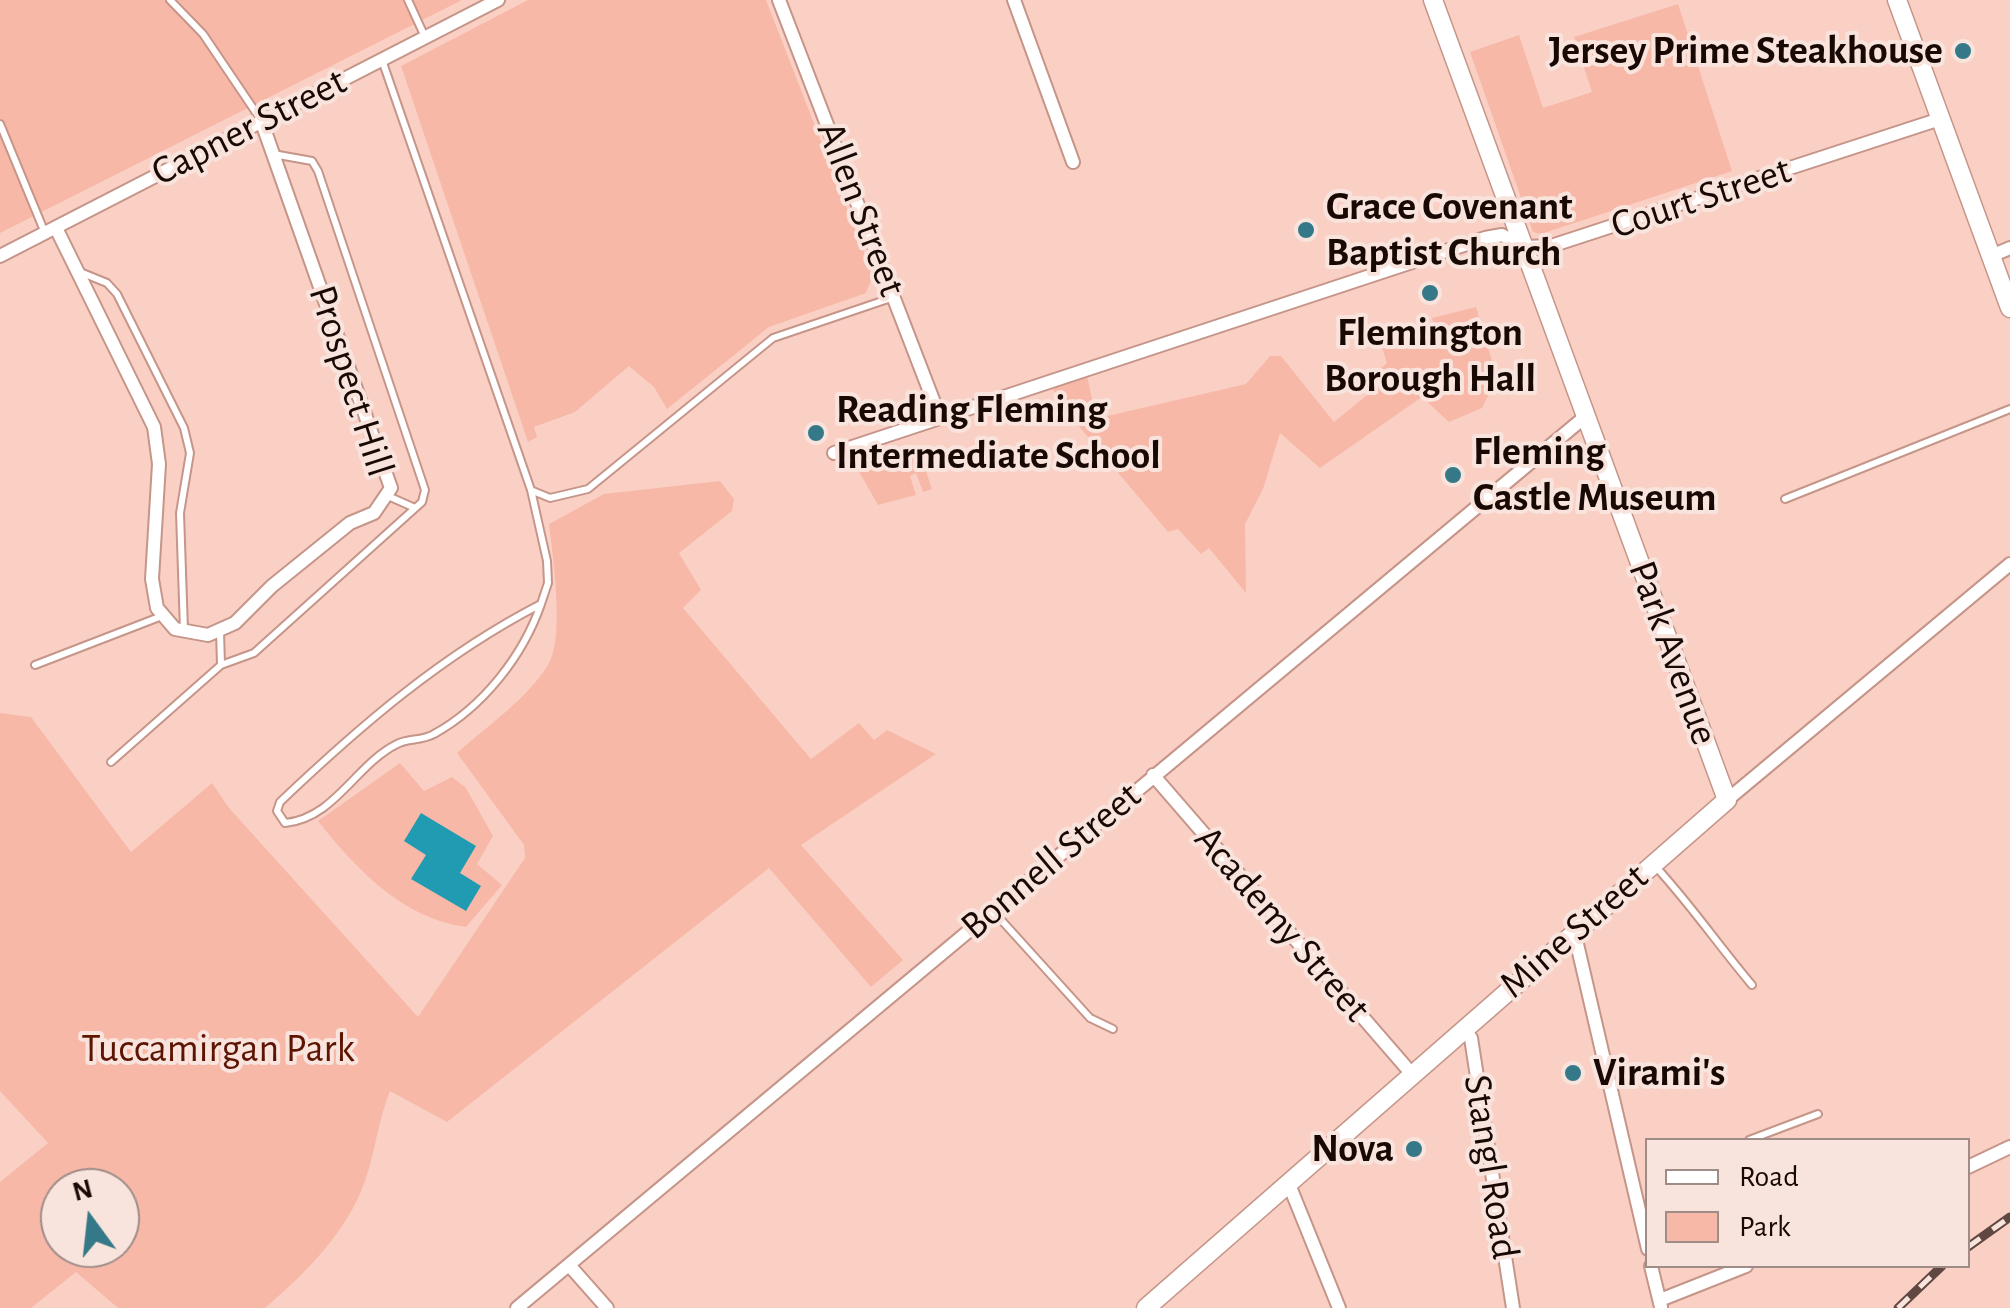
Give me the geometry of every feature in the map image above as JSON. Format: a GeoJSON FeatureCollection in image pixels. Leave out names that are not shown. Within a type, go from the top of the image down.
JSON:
{"type":"FeatureCollection","features":[{"type":"Feature","properties":{"kind":"street","name":"Capner Street"},"geometry":{"type":"LineString","coordinates":[[0,256],[498,0]]}},
{"type":"Feature","properties":{"kind":"street","name":"Allen Street"},"geometry":{"type":"LineString","coordinates":[[779,0],[940,418]]}},
{"type":"Feature","properties":{"kind":"street"},"geometry":{"type":"LineString","coordinates":[[1014,0],[1073,162]]}},
{"type":"Feature","properties":{"kind":"street","name":"Park Avenue"},"geometry":{"type":"LineString","coordinates":[[1432,0],[1728,800]]}},
{"type":"Feature","properties":{"kind":"street"},"geometry":{"type":"LineString","coordinates":[[1897,0],[2010,308]]}},
{"type":"Feature","properties":{"kind":"street","name":"Court Street"},"geometry":{"type":"LineString","coordinates":[[834,453],[1485,238],[1502,235],[1520,243],[1552,246],[1940,119]]}},
{"type":"Feature","properties":{"kind":"street","name":"Prospect Hill"},"geometry":{"type":"LineString","coordinates":[[220,630],[235,623],[272,586],[350,523],[374,513],[391,488],[261,120]]}},
{"type":"Feature","properties":{"kind":"street"},"geometry":{"type":"LineString","coordinates":[[50,231],[78,271],[154,427],[158,464],[152,579],[157,608],[175,629],[208,635],[220,630]]}},
{"type":"Feature","properties":{"kind":"street"},"geometry":{"type":"LineString","coordinates":[[1991,256],[2010,248]]}},
{"type":"Feature","properties":{"kind":"street","name":"Bonnell Street"},"geometry":{"type":"LineString","coordinates":[[518,1308],[1586,416]]}},
{"type":"Feature","properties":{"kind":"street","name":"Mine Street"},"geometry":{"type":"LineString","coordinates":[[1146,1308],[1652,862],[2010,564]]}},
{"type":"Feature","properties":{"kind":"street","name":"Academy Street"},"geometry":{"type":"LineString","coordinates":[[1153,775],[1411,1074]]}},
{"type":"Feature","properties":{"kind":"street"},"geometry":{"type":"LineString","coordinates":[[1574,931],[1642,1208]]}},
{"type":"Feature","properties":{"kind":"street","name":"Stangl Road"},"geometry":{"type":"LineString","coordinates":[[1462,1029],[1472,1038],[1512,1308]]}},
{"type":"Feature","properties":{"kind":"street"},"geometry":{"type":"LineString","coordinates":[[1970,1167],[2010,1147]]}},
{"type":"Feature","properties":{"kind":"street"},"geometry":{"type":"LineString","coordinates":[[1288,1182],[1339,1308]]}},
{"type":"Feature","properties":{"kind":"street"},"geometry":{"type":"LineString","coordinates":[[569,1265],[607,1308]]}},
{"type":"Feature","properties":{"kind":"street"},"geometry":{"type":"LineString","coordinates":[[1652,1268],[1661,1304],[1742,1268]]}},
{"type":"Feature","properties":{"kind":"lane"},"geometry":{"type":"LineString","coordinates":[[170,0],[203,34],[261,120]]}},
{"type":"Feature","properties":{"kind":"lane"},"geometry":{"type":"LineString","coordinates":[[408,0],[424,38]]}},
{"type":"Feature","properties":{"kind":"lane"},"geometry":{"type":"LineString","coordinates":[[382,59],[532,490],[548,583],[541,604],[521,651],[479,698],[437,733],[398,743],[305,821],[284,824],[277,811],[280,802],[356,730],[468,645],[541,604]]}},
{"type":"Feature","properties":{"kind":"lane"},"geometry":{"type":"LineString","coordinates":[[0,124],[50,231]]}},
{"type":"Feature","properties":{"kind":"lane"},"geometry":{"type":"LineString","coordinates":[[111,762],[221,665],[254,652],[422,502],[425,490],[413,444],[318,171],[312,161],[273,154]]}},
{"type":"Feature","properties":{"kind":"lane"},"geometry":{"type":"LineString","coordinates":[[78,271],[108,283],[117,294],[184,428],[190,453],[180,513],[184,631]]}},
{"type":"Feature","properties":{"kind":"lane"},"geometry":{"type":"LineString","coordinates":[[532,490],[550,498],[588,489],[773,338],[895,296]]}},
{"type":"Feature","properties":{"kind":"lane"},"geometry":{"type":"LineString","coordinates":[[1785,499],[2010,408]]}},
{"type":"Feature","properties":{"kind":"lane"},"geometry":{"type":"LineString","coordinates":[[386,496],[415,508]]}},
{"type":"Feature","properties":{"kind":"lane"},"geometry":{"type":"LineString","coordinates":[[35,665],[163,615]]}},
{"type":"Feature","properties":{"kind":"lane"},"geometry":{"type":"LineString","coordinates":[[220,630],[221,665]]}},
{"type":"Feature","properties":{"kind":"lane"},"geometry":{"type":"LineString","coordinates":[[1652,862],[1709,924],[1752,985]]}},
{"type":"Feature","properties":{"kind":"lane"},"geometry":{"type":"LineString","coordinates":[[993,911],[1090,1018],[1113,1030]]}},
{"type":"Feature","properties":{"kind":"lane"},"geometry":{"type":"LineString","coordinates":[[1754,1138],[1818,1114]]}},
{"type":"Feature","properties":{"kind":"green space"},"geometry":{"type":"Polygon","coordinates":[[[0,0],[462,0],[0,233],[0,0]]]}},
{"type":"Feature","properties":{"kind":"green space"},"geometry":{"type":"Polygon","coordinates":[[[528,0],[766,0],[873,275],[866,293],[769,327],[667,409],[654,387],[629,366],[575,412],[534,427],[537,437],[528,442],[401,66],[528,0]]]}},
{"type":"Feature","properties":{"kind":"green space"},"geometry":{"type":"Polygon","coordinates":[[[1678,4],[1732,171],[1541,234],[1533,232],[1470,52],[1519,35],[1543,108],[1592,92],[1574,37],[1678,4]]]}},
{"type":"Feature","properties":{"kind":"green space"},"geometry":{"type":"Polygon","coordinates":[[[1476,307],[1497,378],[1482,408],[1449,422],[1422,397],[1320,468],[1280,433],[1263,489],[1245,524],[1246,593],[1209,548],[1201,554],[1178,529],[1168,532],[1066,411],[1050,385],[1086,371],[1094,408],[1103,417],[1246,384],[1270,356],[1281,356],[1334,422],[1388,378],[1380,369],[1387,363],[1375,324],[1381,341],[1434,324],[1432,318],[1476,307]]]}},
{"type":"Feature","properties":{"kind":"green space"},"geometry":{"type":"Polygon","coordinates":[[[918,448],[932,489],[923,492],[916,473],[910,476],[916,495],[878,505],[857,468],[918,448]]]}},
{"type":"Feature","properties":{"kind":"green space","name":"Tuccamirgan Park"},"geometry":{"type":"Polygon","coordinates":[[[720,481],[734,499],[732,511],[679,553],[701,590],[683,608],[811,759],[859,723],[874,740],[887,730],[936,754],[801,845],[903,960],[871,987],[769,868],[447,1122],[390,1091],[365,1181],[348,1217],[309,1266],[265,1308],[118,1308],[76,1272],[31,1308],[0,1308],[0,1182],[48,1143],[0,1091],[0,713],[31,717],[131,852],[212,783],[229,808],[418,1017],[525,858],[524,845],[457,753],[517,701],[539,678],[553,653],[557,617],[549,524],[604,494],[720,481]]]}},
{"type":"Feature","properties":{"kind":"green space"},"geometry":{"type":"Polygon","coordinates":[[[400,763],[424,791],[452,777],[466,788],[493,836],[477,864],[502,885],[466,927],[443,922],[402,903],[365,874],[318,821],[400,763]]]}},
{"type":"Feature","properties":{"kind":"water"},"geometry":{"type":"Polygon","coordinates":[[[421,813],[476,846],[460,873],[481,886],[466,911],[411,879],[426,855],[404,841],[421,813]]]}},
{"type":"Feature","properties":{"kind":"railway"},"geometry":{"type":"LineString","coordinates":[[1970,1246],[2010,1217]]}},
{"type":"Feature","properties":{"kind":"railway"},"geometry":{"type":"LineString","coordinates":[[1898,1308],[1940,1268]]}},
{"type":"Feature","properties":{"kind":"place","name":"Jersey Prime Steakhouse"},"geometry":{"type":"Point","coordinates":[1963,51]}},
{"type":"Feature","properties":{"kind":"place","name":"Grace Covenant Baptist Church"},"geometry":{"type":"Point","coordinates":[1306,230]}},
{"type":"Feature","properties":{"kind":"place","name":"Flemington Borough Hall"},"geometry":{"type":"Point","coordinates":[1430,293]}},
{"type":"Feature","properties":{"kind":"place","name":"Reading Fleming Intermediate School"},"geometry":{"type":"Point","coordinates":[816,433]}},
{"type":"Feature","properties":{"kind":"place","name":"Fleming Castle Museum"},"geometry":{"type":"Point","coordinates":[1453,475]}},
{"type":"Feature","properties":{"kind":"place","name":"Virami's"},"geometry":{"type":"Point","coordinates":[1573,1073]}},
{"type":"Feature","properties":{"kind":"place","name":"Nova"},"geometry":{"type":"Point","coordinates":[1414,1149]}}]}
